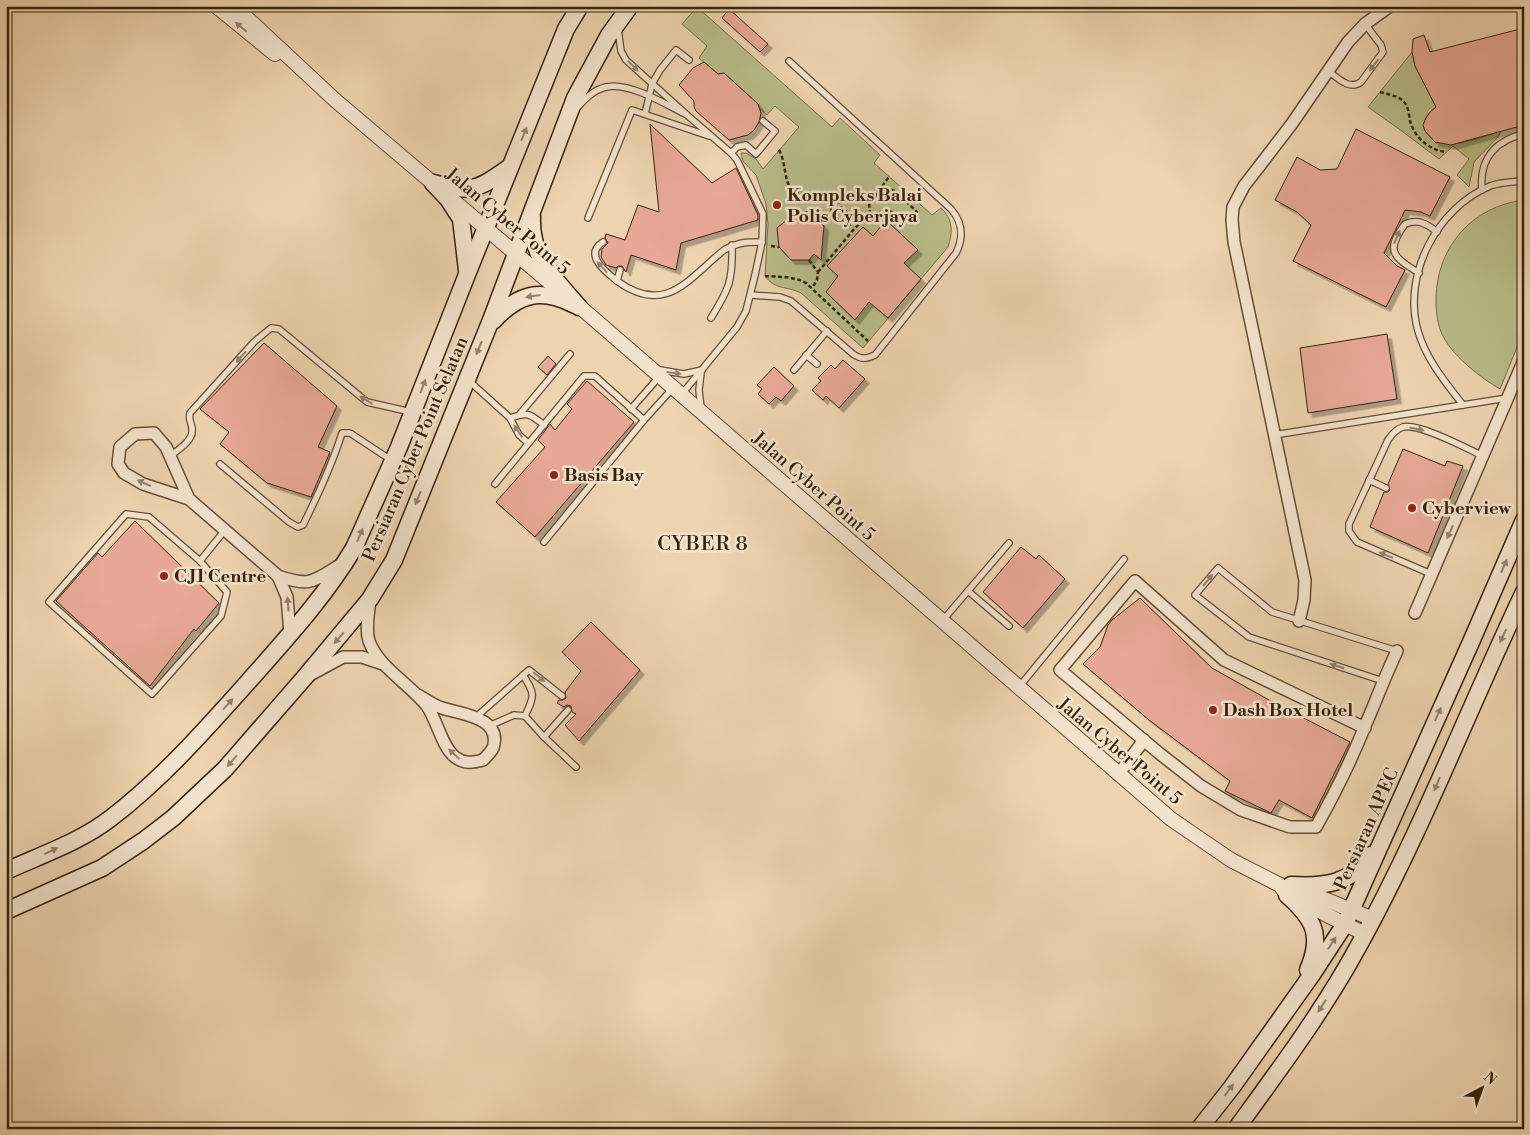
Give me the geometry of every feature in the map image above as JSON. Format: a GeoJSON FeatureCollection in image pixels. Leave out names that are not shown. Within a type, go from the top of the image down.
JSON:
{"type":"FeatureCollection","features":[{"type":"Feature","properties":{"kind":"main road","name":"Persiaran Cyber Point Selatan"},"geometry":{"type":"LineString","coordinates":[[6,871],[83,836],[117,813],[150,785],[197,739],[290,634],[317,603],[347,560],[393,461],[566,29],[580,6]]}},
{"type":"Feature","properties":{"kind":"main road","name":"Persiaran Cyber Point Selatan"},"geometry":{"type":"LineString","coordinates":[[6,911],[102,868],[143,841],[173,818],[225,769],[362,611],[394,560],[489,325],[576,98],[608,35],[630,6]]}},
{"type":"Feature","properties":{"kind":"main road"},"geometry":{"type":"LineString","coordinates":[[433,183],[465,189],[479,187],[510,167]]}},
{"type":"Feature","properties":{"kind":"main road"},"geometry":{"type":"LineString","coordinates":[[433,183],[448,199],[461,219],[468,272]]}},
{"type":"Feature","properties":{"kind":"main road"},"geometry":{"type":"LineString","coordinates":[[533,208],[532,226],[537,251],[548,271],[579,307]]}},
{"type":"Feature","properties":{"kind":"main road"},"geometry":{"type":"LineString","coordinates":[[489,325],[505,308],[515,301],[532,295],[560,298],[579,307]]}},
{"type":"Feature","properties":{"kind":"main road","name":"Persiaran APEC"},"geometry":{"type":"LineString","coordinates":[[1199,1129],[1232,1087],[1300,991],[1348,918],[1524,520]]}},
{"type":"Feature","properties":{"kind":"main road"},"geometry":{"type":"LineString","coordinates":[[1236,1129],[1311,1023],[1365,934],[1426,811],[1485,675],[1524,592]]}},
{"type":"Feature","properties":{"kind":"main road"},"geometry":{"type":"LineString","coordinates":[[1286,889],[1315,887],[1344,879],[1362,867],[1383,839]]}},
{"type":"Feature","properties":{"kind":"main road"},"geometry":{"type":"LineString","coordinates":[[1286,889],[1308,916],[1314,927],[1316,943],[1313,958],[1300,991]]}},
{"type":"Feature","properties":{"kind":"street","name":"Jalan Cyber Point 5"},"geometry":{"type":"LineString","coordinates":[[216,6],[335,100],[579,307],[1171,819],[1232,860],[1286,889],[1348,918],[1365,934]]}},
{"type":"Feature","properties":{"kind":"street"},"geometry":{"type":"LineString","coordinates":[[1299,621],[1304,600],[1305,580],[1234,242],[1233,207],[1244,186],[1291,125],[1348,42],[1365,24],[1390,6]]}},
{"type":"Feature","properties":{"kind":"street","name":"Jalan Cyber Point 5"},"geometry":{"type":"LineString","coordinates":[[239,9],[335,100]]}},
{"type":"Feature","properties":{"kind":"street"},"geometry":{"type":"LineString","coordinates":[[1415,613],[1524,360]]}},
{"type":"Feature","properties":{"kind":"street"},"geometry":{"type":"LineString","coordinates":[[190,499],[143,484],[124,473],[118,464],[120,447],[135,434],[154,433],[166,447],[190,499],[278,576],[293,581],[314,582],[347,560]]}},
{"type":"Feature","properties":{"kind":"street"},"geometry":{"type":"LineString","coordinates":[[278,576],[288,597],[290,634]]}},
{"type":"Feature","properties":{"kind":"street"},"geometry":{"type":"LineString","coordinates":[[1365,728],[1224,660],[1135,581],[1060,670],[1201,786],[1240,810],[1290,827],[1316,828],[1365,728],[1397,651]]}},
{"type":"Feature","properties":{"kind":"street"},"geometry":{"type":"LineString","coordinates":[[370,599],[369,641],[383,664],[418,695],[429,708],[450,751],[455,757],[470,764],[483,760],[492,748],[494,732],[489,726],[476,717],[439,707],[418,695]]}},
{"type":"Feature","properties":{"kind":"street"},"geometry":{"type":"LineString","coordinates":[[305,677],[343,658],[362,657],[383,664]]}},
{"type":"Feature","properties":{"kind":"street"},"geometry":{"type":"LineString","coordinates":[[1118,775],[1144,740]]}},
{"type":"Feature","properties":{"kind":"street","name":"Jalan Cyber Point 5"},"geometry":{"type":"LineString","coordinates":[[1348,918],[1373,919]]}},
{"type":"Feature","properties":{"kind":"lane"},"geometry":{"type":"LineString","coordinates":[[544,542],[644,420],[702,370],[737,327],[746,311],[765,244],[763,214],[746,177],[731,153],[626,60],[620,51],[618,42],[618,22]]}},
{"type":"Feature","properties":{"kind":"lane"},"geometry":{"type":"LineString","coordinates":[[1327,70],[1351,86],[1357,86],[1361,82],[1382,52],[1381,45],[1365,24]]}},
{"type":"Feature","properties":{"kind":"lane"},"geometry":{"type":"LineString","coordinates":[[646,114],[652,84],[660,70],[676,50],[689,60]]}},
{"type":"Feature","properties":{"kind":"lane"},"geometry":{"type":"LineString","coordinates":[[751,295],[780,297],[791,301],[860,358],[867,359],[875,354],[956,253],[962,233],[957,216],[951,209],[789,61]]}},
{"type":"Feature","properties":{"kind":"lane"},"geometry":{"type":"LineString","coordinates":[[567,120],[587,97],[605,88],[627,88],[688,114]]}},
{"type":"Feature","properties":{"kind":"lane"},"geometry":{"type":"LineString","coordinates":[[588,218],[632,110],[714,137]]}},
{"type":"Feature","properties":{"kind":"lane"},"geometry":{"type":"LineString","coordinates":[[731,153],[737,146],[746,145],[756,154],[775,131],[763,121]]}},
{"type":"Feature","properties":{"kind":"lane"},"geometry":{"type":"LineString","coordinates":[[1482,190],[1481,177],[1483,165],[1489,156],[1501,143],[1513,136],[1524,134]]}},
{"type":"Feature","properties":{"kind":"lane"},"geometry":{"type":"LineString","coordinates":[[1463,405],[1423,348],[1417,328],[1414,306],[1419,273],[1426,249],[1447,218],[1460,205],[1491,186],[1507,182],[1524,181]]}},
{"type":"Feature","properties":{"kind":"lane"},"geometry":{"type":"LineString","coordinates":[[1419,273],[1398,260],[1394,254],[1394,245],[1405,224],[1420,222],[1437,232]]}},
{"type":"Feature","properties":{"kind":"lane"},"geometry":{"type":"LineString","coordinates":[[603,242],[600,243],[596,250],[596,259],[600,267],[630,289],[656,296],[678,289],[732,245],[741,242],[765,244]]}},
{"type":"Feature","properties":{"kind":"lane"},"geometry":{"type":"LineString","coordinates":[[711,318],[731,280],[733,268],[732,245]]}},
{"type":"Feature","properties":{"kind":"lane"},"geometry":{"type":"LineString","coordinates":[[617,280],[620,270]]}},
{"type":"Feature","properties":{"kind":"lane"},"geometry":{"type":"LineString","coordinates":[[170,456],[185,444],[191,435],[193,430],[188,418],[190,414],[254,342],[271,328],[279,329],[367,402],[413,413]]}},
{"type":"Feature","properties":{"kind":"lane"},"geometry":{"type":"LineString","coordinates":[[794,370],[827,331]]}},
{"type":"Feature","properties":{"kind":"lane"},"geometry":{"type":"LineString","coordinates":[[520,415],[570,354]]}},
{"type":"Feature","properties":{"kind":"lane"},"geometry":{"type":"LineString","coordinates":[[806,355],[817,364]]}},
{"type":"Feature","properties":{"kind":"lane"},"geometry":{"type":"LineString","coordinates":[[647,366],[673,374],[684,374],[702,370]]}},
{"type":"Feature","properties":{"kind":"lane"},"geometry":{"type":"LineString","coordinates":[[702,370],[699,383],[699,399],[706,417]]}},
{"type":"Feature","properties":{"kind":"lane"},"geometry":{"type":"LineString","coordinates":[[495,484],[584,376],[595,376],[644,420]]}},
{"type":"Feature","properties":{"kind":"lane"},"geometry":{"type":"LineString","coordinates":[[631,409],[659,376]]}},
{"type":"Feature","properties":{"kind":"lane"},"geometry":{"type":"LineString","coordinates":[[467,379],[510,418],[519,435],[528,443]]}},
{"type":"Feature","properties":{"kind":"lane"},"geometry":{"type":"LineString","coordinates":[[1274,435],[1509,397]]}},
{"type":"Feature","properties":{"kind":"lane"},"geometry":{"type":"LineString","coordinates":[[510,418],[531,414],[544,424]]}},
{"type":"Feature","properties":{"kind":"lane"},"geometry":{"type":"LineString","coordinates":[[1431,574],[1357,542],[1349,531],[1348,524],[1388,440],[1392,434],[1403,427],[1421,429],[1483,456]]}},
{"type":"Feature","properties":{"kind":"lane"},"geometry":{"type":"LineString","coordinates":[[220,464],[298,528],[303,525],[331,467],[342,432],[350,433],[393,461]]}},
{"type":"Feature","properties":{"kind":"lane"},"geometry":{"type":"LineString","coordinates":[[1369,480],[1386,488]]}},
{"type":"Feature","properties":{"kind":"lane"},"geometry":{"type":"LineString","coordinates":[[126,514],[149,517],[200,561],[227,592],[221,616],[152,694],[49,602],[126,514]]}},
{"type":"Feature","properties":{"kind":"lane"},"geometry":{"type":"LineString","coordinates":[[200,561],[225,530]]}},
{"type":"Feature","properties":{"kind":"lane"},"geometry":{"type":"LineString","coordinates":[[942,622],[1009,543]]}},
{"type":"Feature","properties":{"kind":"lane"},"geometry":{"type":"LineString","coordinates":[[1018,688],[1124,559]]}},
{"type":"Feature","properties":{"kind":"lane"},"geometry":{"type":"LineString","coordinates":[[1383,681],[1249,637],[1195,595],[1218,568],[1272,612],[1397,651]]}},
{"type":"Feature","properties":{"kind":"lane"},"geometry":{"type":"LineString","coordinates":[[968,591],[1009,626]]}},
{"type":"Feature","properties":{"kind":"lane"},"geometry":{"type":"LineString","coordinates":[[476,717],[529,670],[562,696]]}},
{"type":"Feature","properties":{"kind":"lane"},"geometry":{"type":"LineString","coordinates":[[523,675],[533,691],[533,699],[525,716]]}},
{"type":"Feature","properties":{"kind":"lane"},"geometry":{"type":"LineString","coordinates":[[544,737],[568,710]]}},
{"type":"Feature","properties":{"kind":"lane"},"geometry":{"type":"LineString","coordinates":[[489,726],[514,715],[525,716],[544,737],[576,766]]}},
{"type":"Feature","properties":{"kind":"path"},"geometry":{"type":"LineString","coordinates":[[1380,92],[1402,100],[1406,105],[1413,129],[1417,135],[1434,149],[1446,152]]}},
{"type":"Feature","properties":{"kind":"path"},"geometry":{"type":"LineString","coordinates":[[779,150],[784,159],[787,180],[791,189],[799,193],[819,193],[830,202],[836,201],[840,203],[842,208],[854,218],[854,224]]}},
{"type":"Feature","properties":{"kind":"path"},"geometry":{"type":"LineString","coordinates":[[879,193],[882,184],[889,176]]}},
{"type":"Feature","properties":{"kind":"path"},"geometry":{"type":"LineString","coordinates":[[812,288],[817,280],[818,272],[857,226],[870,214],[890,211],[905,220],[911,220],[918,212],[895,191],[890,189],[879,193],[869,203],[870,214]]}},
{"type":"Feature","properties":{"kind":"path"},"geometry":{"type":"LineString","coordinates":[[830,202],[830,210],[833,217],[849,225],[854,224],[857,226]]}},
{"type":"Feature","properties":{"kind":"path"},"geometry":{"type":"LineString","coordinates":[[821,223],[833,217]]}},
{"type":"Feature","properties":{"kind":"path"},"geometry":{"type":"LineString","coordinates":[[765,244],[778,247]]}},
{"type":"Feature","properties":{"kind":"path"},"geometry":{"type":"LineString","coordinates":[[808,260],[818,272]]}},
{"type":"Feature","properties":{"kind":"path"},"geometry":{"type":"LineString","coordinates":[[764,276],[797,279],[812,288],[868,341]]}},
{"type":"Feature","properties":{"kind":"green space"},"geometry":{"type":"Polygon","coordinates":[[[697,7],[832,127],[840,118],[880,155],[874,163],[932,215],[941,208],[950,221],[951,236],[948,247],[863,348],[801,293],[777,286],[765,276],[768,224],[766,204],[756,175],[743,161],[741,153],[746,153],[756,159],[763,169],[799,127],[775,106],[767,115],[759,108],[758,104],[724,73],[718,74],[699,58],[707,46],[682,24],[697,7]]]}},
{"type":"Feature","properties":{"kind":"green space"},"geometry":{"type":"Polygon","coordinates":[[[1412,52],[1415,66],[1436,107],[1429,113],[1424,123],[1424,129],[1429,136],[1436,141],[1454,143],[1474,140],[1501,131],[1498,137],[1474,162],[1469,187],[1457,175],[1469,159],[1453,146],[1439,159],[1368,107],[1412,52]]]}},
{"type":"Feature","properties":{"kind":"green space"},"geometry":{"type":"Polygon","coordinates":[[[1524,200],[1524,330],[1500,389],[1469,367],[1444,338],[1438,323],[1436,298],[1438,279],[1443,262],[1451,246],[1461,232],[1474,220],[1506,204],[1524,200]]]}},
{"type":"Feature","properties":{"kind":"building"},"geometry":{"type":"Polygon","coordinates":[[[729,9],[768,44],[760,52],[722,18],[729,9]]]}},
{"type":"Feature","properties":{"kind":"building"},"geometry":{"type":"Polygon","coordinates":[[[1524,28],[1524,125],[1451,145],[1435,142],[1425,131],[1423,125],[1430,112],[1436,107],[1415,66],[1412,52],[1413,39],[1424,35],[1430,52],[1524,28]]]}},
{"type":"Feature","properties":{"kind":"building"},"geometry":{"type":"Polygon","coordinates":[[[704,62],[718,74],[724,73],[758,104],[761,113],[759,122],[748,135],[729,140],[696,111],[694,101],[679,85],[693,68],[704,62]]]}},
{"type":"Feature","properties":{"kind":"building"},"geometry":{"type":"Polygon","coordinates":[[[650,124],[712,183],[736,168],[758,215],[758,220],[681,243],[676,270],[631,255],[626,272],[622,266],[616,268],[606,265],[601,257],[602,249],[608,243],[605,238],[606,234],[625,240],[638,205],[659,212],[650,124]]]}},
{"type":"Feature","properties":{"kind":"building"},"geometry":{"type":"Polygon","coordinates":[[[1356,129],[1450,177],[1430,216],[1421,212],[1405,210],[1384,253],[1397,266],[1405,270],[1386,307],[1293,261],[1311,225],[1297,212],[1275,200],[1297,157],[1320,170],[1337,169],[1356,129]]]}},
{"type":"Feature","properties":{"kind":"building"},"geometry":{"type":"Polygon","coordinates":[[[809,211],[824,226],[821,260],[814,254],[809,260],[791,260],[779,247],[777,228],[793,215],[809,211]]]}},
{"type":"Feature","properties":{"kind":"building"},"geometry":{"type":"Polygon","coordinates":[[[886,220],[918,250],[904,263],[921,279],[888,318],[869,302],[855,320],[826,292],[838,276],[827,266],[863,227],[873,236],[886,220]]]}},
{"type":"Feature","properties":{"kind":"building"},"geometry":{"type":"Polygon","coordinates":[[[1387,334],[1397,399],[1308,413],[1300,348],[1387,334]]]}},
{"type":"Feature","properties":{"kind":"building"},"geometry":{"type":"Polygon","coordinates":[[[264,343],[337,406],[318,447],[330,452],[311,497],[267,483],[220,444],[229,432],[200,409],[264,343]]]}},
{"type":"Feature","properties":{"kind":"building"},"geometry":{"type":"Polygon","coordinates":[[[548,356],[556,364],[547,375],[538,367],[548,356]]]}},
{"type":"Feature","properties":{"kind":"building"},"geometry":{"type":"Polygon","coordinates":[[[843,360],[865,379],[839,408],[826,396],[823,400],[812,390],[821,381],[818,378],[831,365],[835,369],[843,360]]]}},
{"type":"Feature","properties":{"kind":"building"},"geometry":{"type":"Polygon","coordinates":[[[774,367],[794,386],[781,401],[776,397],[769,404],[758,394],[762,389],[757,385],[774,367]]]}},
{"type":"Feature","properties":{"kind":"building","name":"Basis Bay"},"geometry":{"type":"Polygon","coordinates":[[[587,381],[634,422],[535,537],[496,502],[545,447],[538,440],[550,424],[555,430],[572,409],[567,404],[587,381]]]}},
{"type":"Feature","properties":{"kind":"building","name":"Cyberview"},"geometry":{"type":"Polygon","coordinates":[[[1403,449],[1445,466],[1447,461],[1463,466],[1428,553],[1370,527],[1384,492],[1390,490],[1388,484],[1403,449]]]}},
{"type":"Feature","properties":{"kind":"building"},"geometry":{"type":"Polygon","coordinates":[[[135,521],[219,603],[196,631],[194,629],[150,686],[56,601],[98,553],[102,557],[135,521]]]}},
{"type":"Feature","properties":{"kind":"building"},"geometry":{"type":"Polygon","coordinates":[[[1021,547],[1036,559],[1039,555],[1065,579],[1023,628],[983,592],[1021,547]]]}},
{"type":"Feature","properties":{"kind":"building","name":"Dash Box Hotel"},"geometry":{"type":"Polygon","coordinates":[[[1140,598],[1212,668],[1350,742],[1312,818],[1279,800],[1271,813],[1225,791],[1230,781],[1149,720],[1083,664],[1100,647],[1108,625],[1112,620],[1140,598]]]}},
{"type":"Feature","properties":{"kind":"building"},"geometry":{"type":"Polygon","coordinates":[[[591,622],[640,670],[579,741],[565,725],[576,714],[572,712],[571,706],[567,705],[564,707],[557,703],[559,700],[566,698],[565,692],[581,671],[562,652],[591,622]]]}},
{"type":"Feature","properties":{"kind":"place","name":"Kompleks Balai Polis Cyberjaya"},"geometry":{"type":"Point","coordinates":[777,205]}},
{"type":"Feature","properties":{"kind":"place","name":"Basis Bay"},"geometry":{"type":"Point","coordinates":[554,475]}},
{"type":"Feature","properties":{"kind":"place","name":"Cyberview"},"geometry":{"type":"Point","coordinates":[1412,508]}},
{"type":"Feature","properties":{"kind":"place","name":"CJ1 Centre"},"geometry":{"type":"Point","coordinates":[164,576]}},
{"type":"Feature","properties":{"kind":"place","name":"Dash Box Hotel"},"geometry":{"type":"Point","coordinates":[1213,710]}},
{"type":"Feature","properties":{"kind":"district","name":"CYBER 8"},"geometry":{"type":"Point","coordinates":[703,543]}}]}
